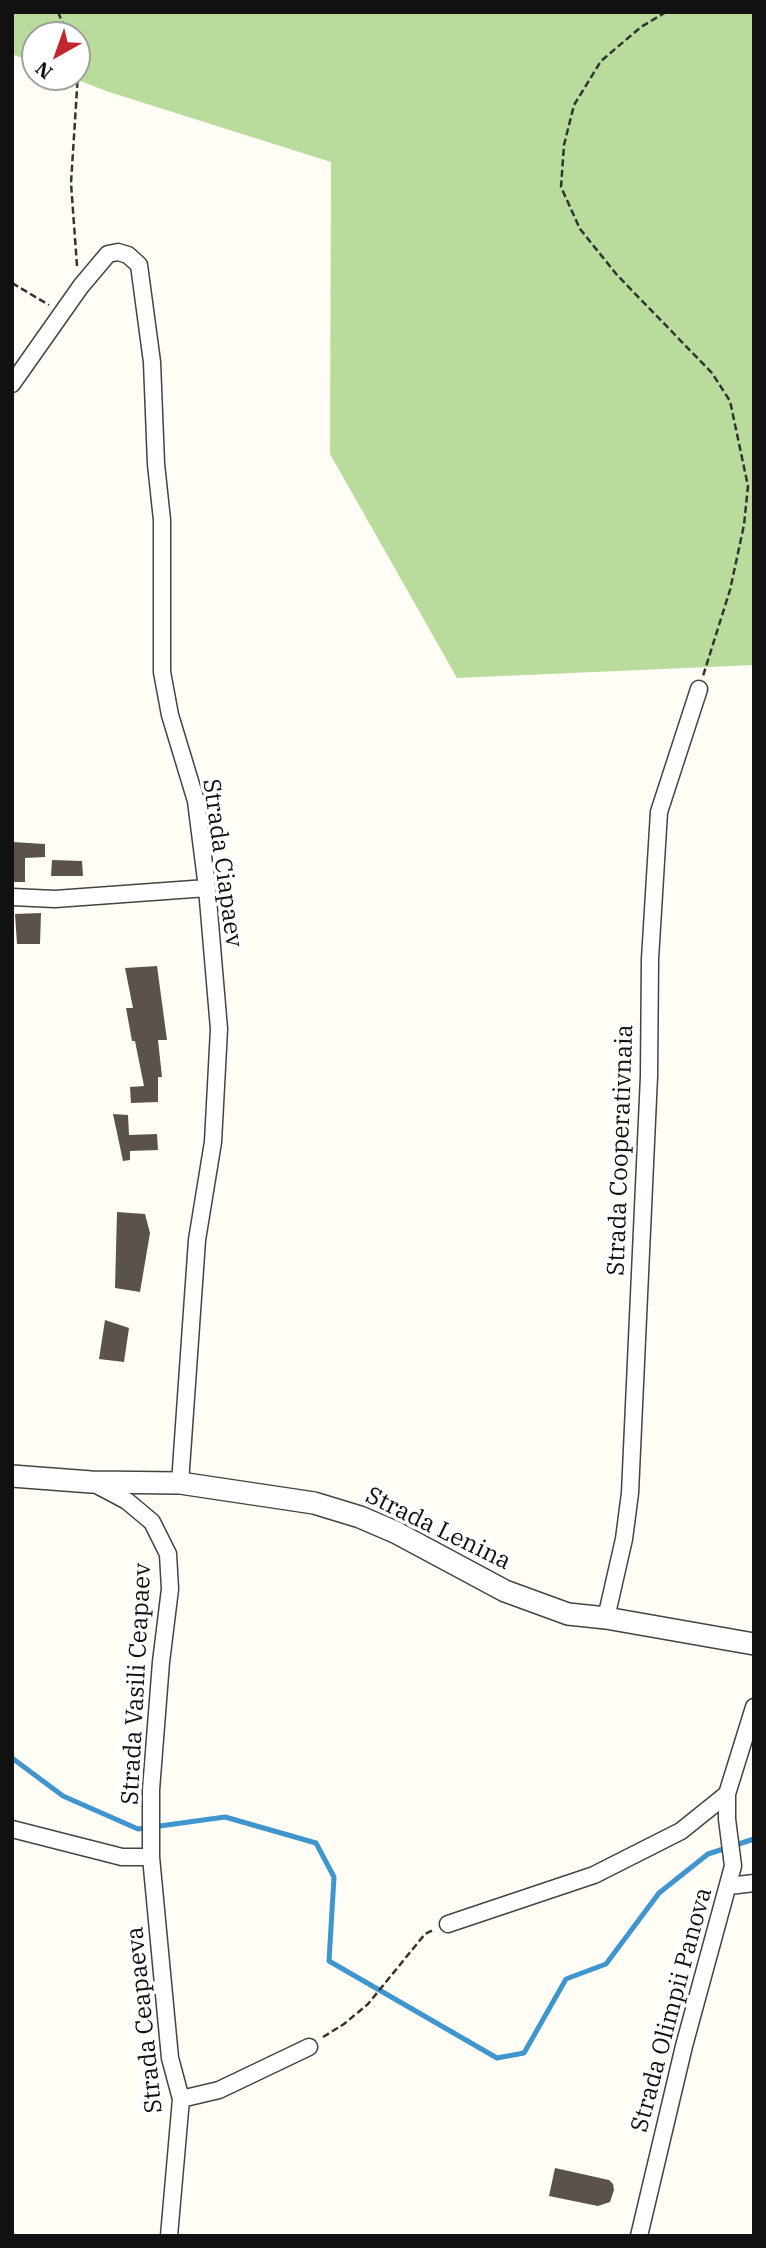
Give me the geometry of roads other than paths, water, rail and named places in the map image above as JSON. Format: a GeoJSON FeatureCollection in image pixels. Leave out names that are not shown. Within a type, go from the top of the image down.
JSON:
{"type":"FeatureCollection","features":[{"type":"Feature","properties":{"kind":"street","name":"Strada Ciapaev"},"geometry":{"type":"LineString","coordinates":[[12,384],[61,313],[108,254],[118,252],[128,255],[139,265],[152,362],[156,464],[162,520],[162,672],[170,715],[195,801],[207,888],[219,1029],[213,1142],[197,1240],[180,1483]]}},
{"type":"Feature","properties":{"kind":"street","name":"Strada Cooperativnaia"},"geometry":{"type":"LineString","coordinates":[[606,1618],[624,1539],[630,1493],[649,1076],[650,945],[659,812],[699,688]]}},
{"type":"Feature","properties":{"kind":"street"},"geometry":{"type":"LineString","coordinates":[[12,897],[55,899],[207,888]]}},
{"type":"Feature","properties":{"kind":"street","name":"Strada Lenina"},"geometry":{"type":"LineString","coordinates":[[12,1476],[91,1482],[180,1483],[314,1503],[349,1513],[396,1532],[505,1591],[568,1614],[606,1618],[754,1644]]}},
{"type":"Feature","properties":{"kind":"street","name":"Strada Vasili Ceapaev"},"geometry":{"type":"LineString","coordinates":[[91,1482],[127,1501],[152,1522],[168,1554],[170,1589],[161,1662],[152,1790],[151,1849]]}},
{"type":"Feature","properties":{"kind":"street","name":"Strada Olimpii Panova"},"geometry":{"type":"LineString","coordinates":[[639,2236],[684,2046],[729,1886],[733,1866],[727,1794],[754,1707]]}},
{"type":"Feature","properties":{"kind":"street"},"geometry":{"type":"LineString","coordinates":[[448,1924],[594,1875],[681,1831],[727,1794]]}},
{"type":"Feature","properties":{"kind":"street"},"geometry":{"type":"LineString","coordinates":[[12,1829],[122,1857],[151,1849]]}},
{"type":"Feature","properties":{"kind":"street","name":"Strada Ceapaeva"},"geometry":{"type":"LineString","coordinates":[[151,1849],[170,2058],[181,2099],[169,2236]]}},
{"type":"Feature","properties":{"kind":"street"},"geometry":{"type":"LineString","coordinates":[[729,1886],[754,1883]]}},
{"type":"Feature","properties":{"kind":"street"},"geometry":{"type":"LineString","coordinates":[[181,2099],[219,2090],[309,2047]]}},
{"type":"Feature","properties":{"kind":"waterway"},"geometry":{"type":"LineString","coordinates":[[12,1758],[63,1796],[138,1829],[225,1817],[316,1843],[334,1877],[329,1961],[497,2058],[524,2053],[566,1979],[606,1964],[659,1893],[708,1854],[754,1839]]}}]}
